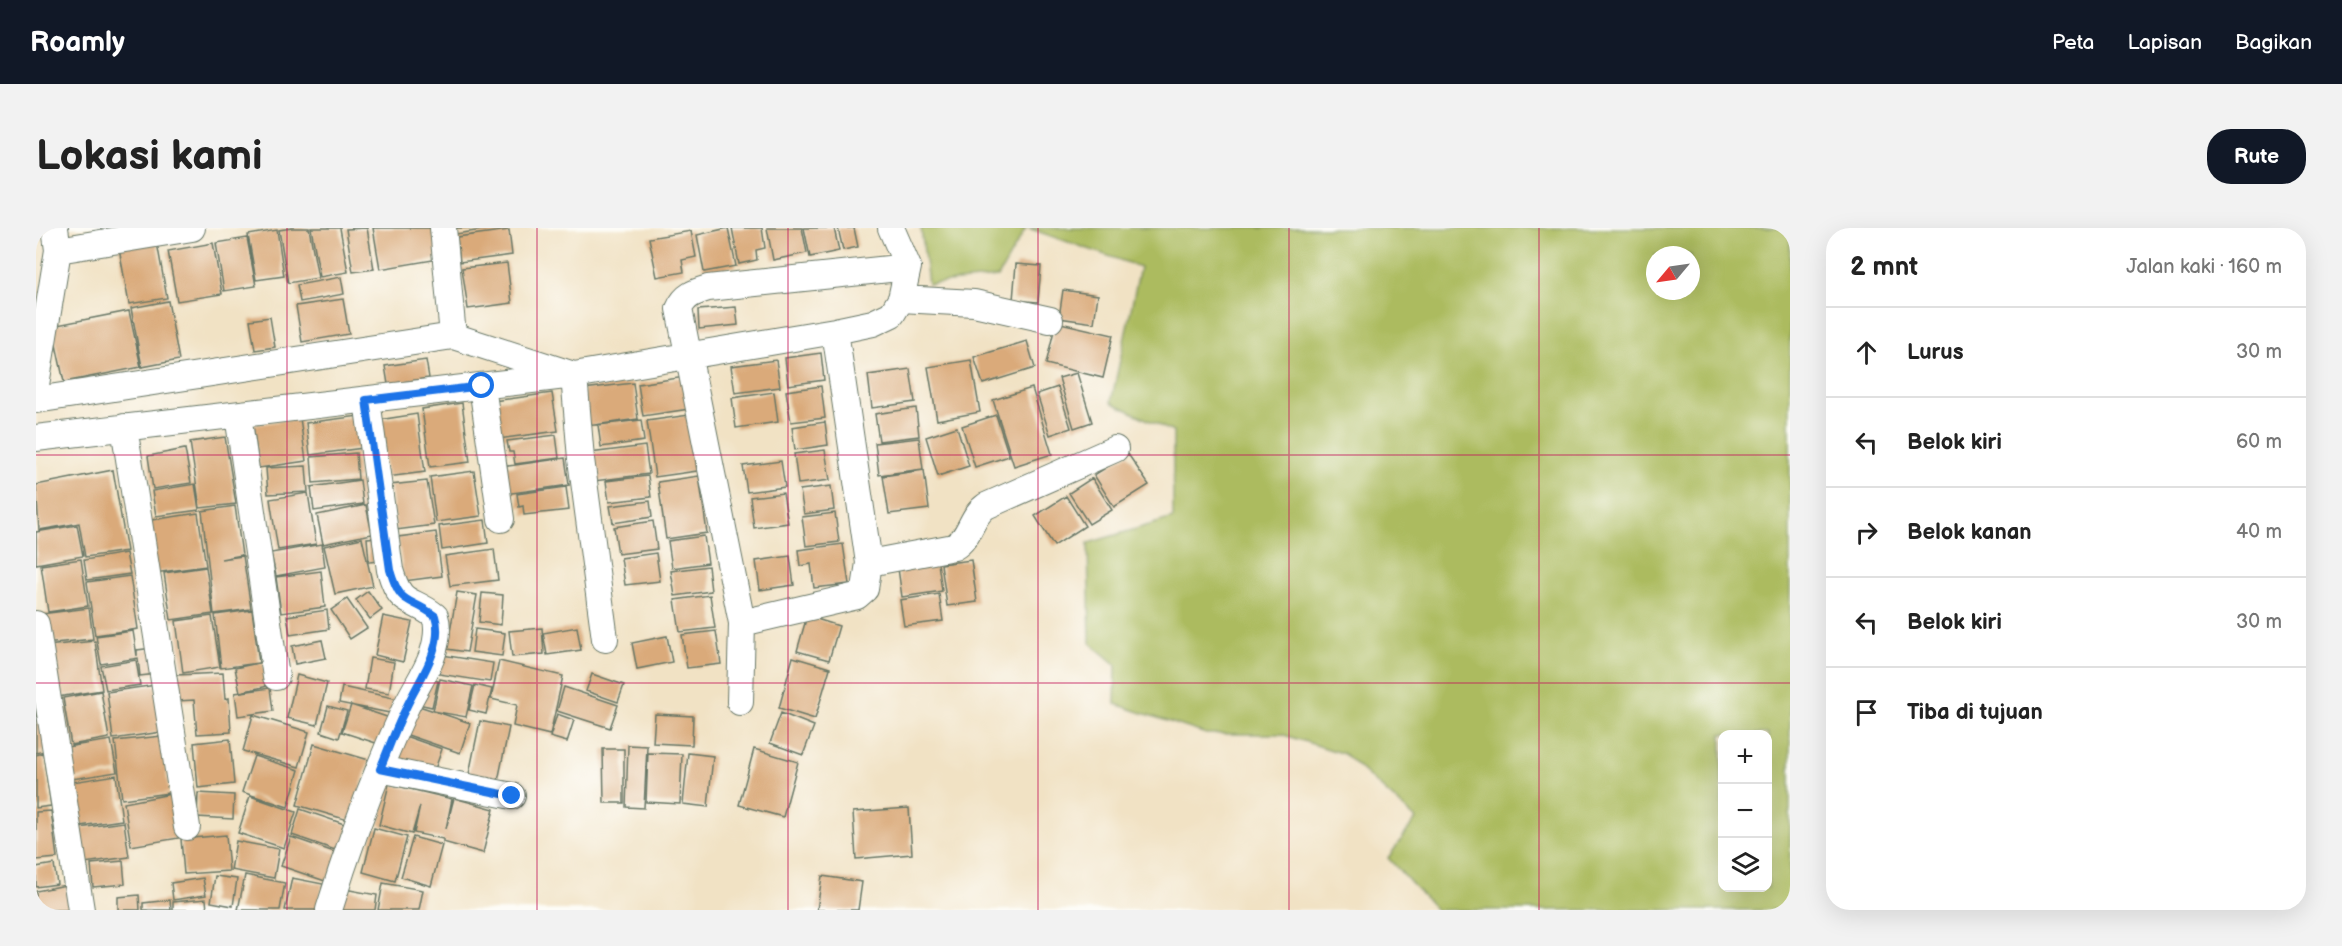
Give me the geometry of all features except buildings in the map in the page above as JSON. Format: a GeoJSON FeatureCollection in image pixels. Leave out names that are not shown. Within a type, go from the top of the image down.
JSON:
{"type":"FeatureCollection","features":[{"type":"Feature","properties":{"kind":"street"},"geometry":{"type":"LineString","coordinates":[[36,385],[57,239],[192,228]]}},
{"type":"Feature","properties":{"kind":"street"},"geometry":{"type":"LineString","coordinates":[[443,228],[453,336]]}},
{"type":"Feature","properties":{"kind":"street"},"geometry":{"type":"LineString","coordinates":[[36,438],[574,375],[873,323],[892,314],[901,299],[908,267],[891,228]]}},
{"type":"Feature","properties":{"kind":"street"},"geometry":{"type":"LineString","coordinates":[[740,702],[742,622],[680,309],[691,293],[708,288],[908,267]]}},
{"type":"Feature","properties":{"kind":"street"},"geometry":{"type":"LineString","coordinates":[[901,299],[974,303],[1050,320]]}},
{"type":"Feature","properties":{"kind":"street"},"geometry":{"type":"LineString","coordinates":[[742,622],[857,596],[865,589],[868,563],[835,331]]}},
{"type":"Feature","properties":{"kind":"street"},"geometry":{"type":"LineString","coordinates":[[36,400],[453,336],[574,375]]}},
{"type":"Feature","properties":{"kind":"street"},"geometry":{"type":"LineString","coordinates":[[574,375],[580,459],[605,639]]}},
{"type":"Feature","properties":{"kind":"street"},"geometry":{"type":"LineString","coordinates":[[482,386],[501,519]]}},
{"type":"Feature","properties":{"kind":"street"},"geometry":{"type":"LineString","coordinates":[[329,910],[347,851],[380,769],[405,708],[433,654],[437,627],[435,616],[401,598],[395,588],[390,570],[366,400]]}},
{"type":"Feature","properties":{"kind":"street"},"geometry":{"type":"LineString","coordinates":[[238,415],[276,676]]}},
{"type":"Feature","properties":{"kind":"street"},"geometry":{"type":"LineString","coordinates":[[124,427],[187,827]]}},
{"type":"Feature","properties":{"kind":"street"},"geometry":{"type":"LineString","coordinates":[[868,563],[954,547],[962,542],[974,517],[986,506],[1115,449]]}},
{"type":"Feature","properties":{"kind":"street"},"geometry":{"type":"LineString","coordinates":[[36,624],[81,910]]}},
{"type":"Feature","properties":{"kind":"street"},"geometry":{"type":"LineString","coordinates":[[380,769],[512,796]]}},
{"type":"Feature","properties":{"kind":"green space"},"geometry":{"type":"Polygon","coordinates":[[[921,228],[1026,228],[998,277],[928,284],[921,228]]]}},
{"type":"Feature","properties":{"kind":"green space"},"geometry":{"type":"Polygon","coordinates":[[[1028,228],[1790,228],[1790,910],[1436,910],[1388,858],[1416,819],[1344,754],[1281,734],[1206,734],[1115,704],[1116,665],[1090,643],[1088,543],[1173,518],[1173,432],[1111,402],[1140,267],[1028,228]]]}},
{"type":"Feature","properties":{"kind":"route"},"geometry":{"type":"LineString","coordinates":[[482,386],[366,400],[390,570],[395,588],[401,598],[427,609],[437,620],[433,654],[405,708],[380,769],[512,796]]}}]}
